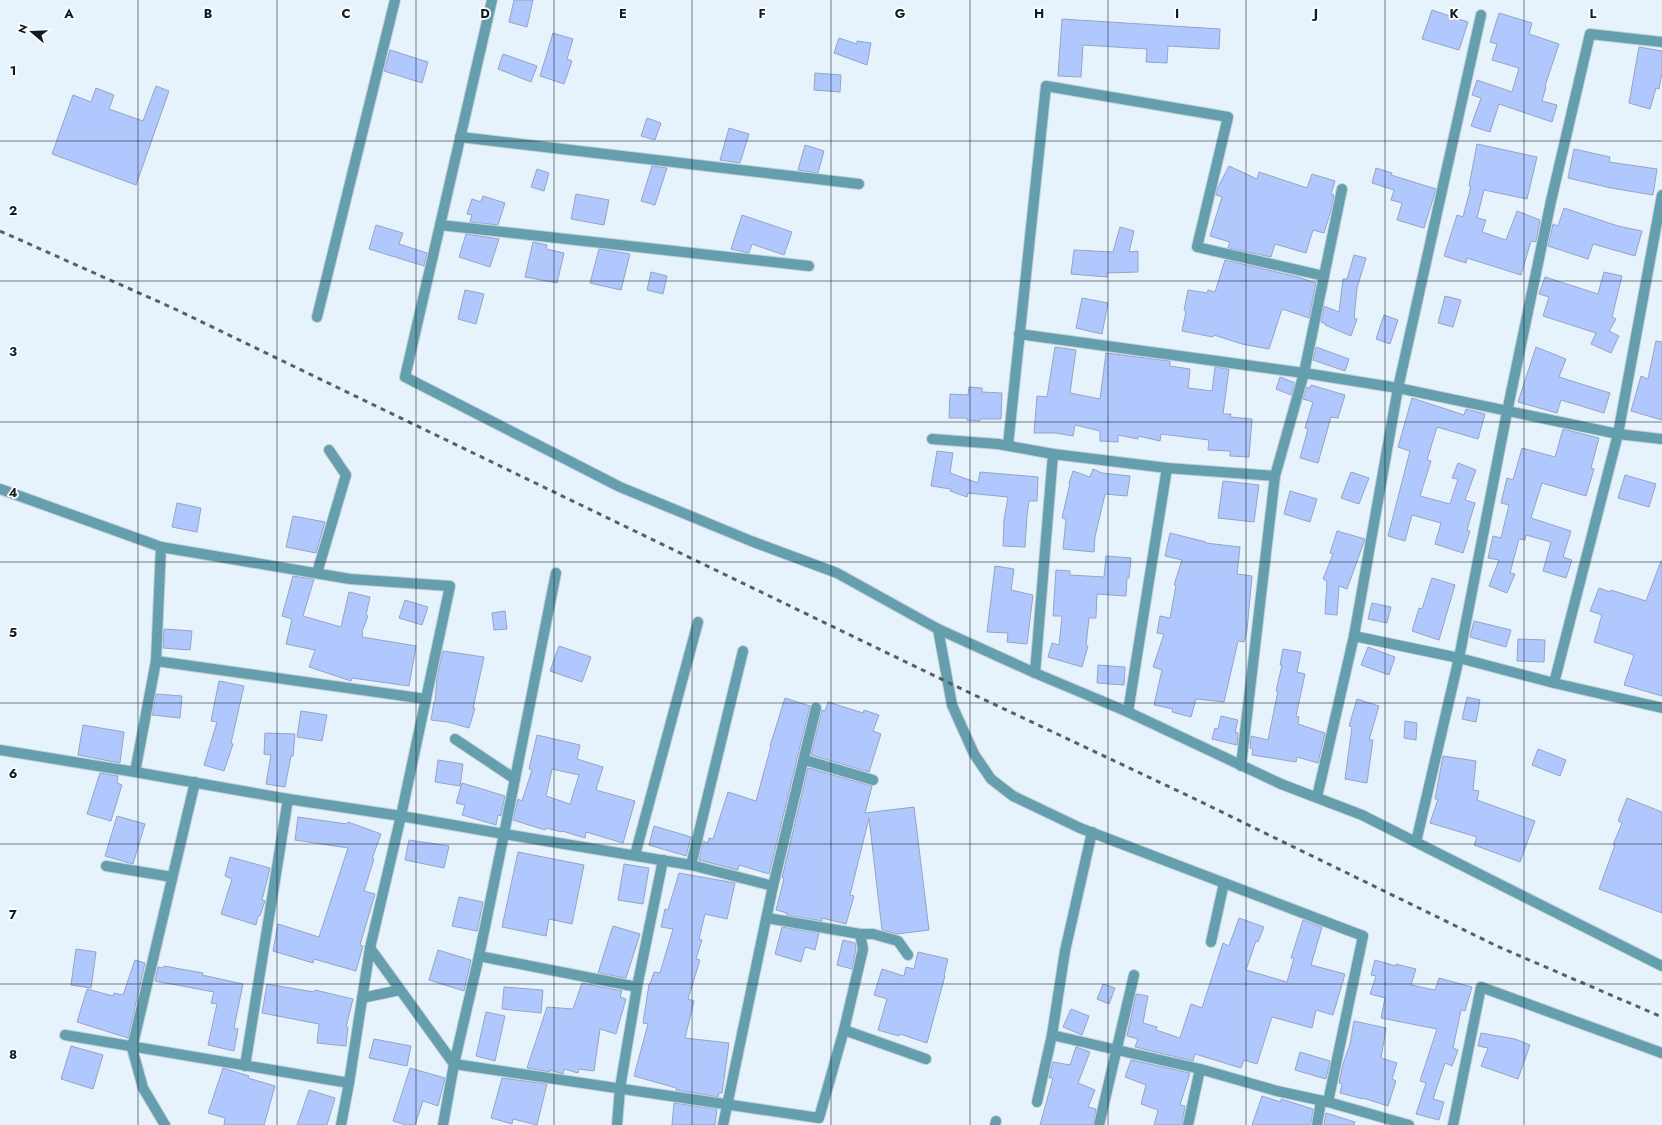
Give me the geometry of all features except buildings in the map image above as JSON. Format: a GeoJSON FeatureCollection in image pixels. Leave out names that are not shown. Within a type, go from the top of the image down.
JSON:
{"type":"FeatureCollection","features":[{"type":"Feature","properties":{"kind":"street"},"geometry":{"type":"LineString","coordinates":[[317,317],[395,0]]}},
{"type":"Feature","properties":{"kind":"street"},"geometry":{"type":"LineString","coordinates":[[492,0],[405,377],[620,487],[751,541],[837,574],[938,629],[1035,673],[1128,712],[1281,784],[1362,815],[1662,966]]}},
{"type":"Feature","properties":{"kind":"street"},"geometry":{"type":"LineString","coordinates":[[1317,797],[1354,636],[1398,388],[1482,15]]}},
{"type":"Feature","properties":{"kind":"street"},"geometry":{"type":"LineString","coordinates":[[1416,842],[1459,658],[1507,412],[1551,201],[1590,34],[1662,42]]}},
{"type":"Feature","properties":{"kind":"street"},"geometry":{"type":"LineString","coordinates":[[1008,445],[1046,86],[1228,117],[1197,247],[1324,276]]}},
{"type":"Feature","properties":{"kind":"street"},"geometry":{"type":"LineString","coordinates":[[460,137],[859,184]]}},
{"type":"Feature","properties":{"kind":"street"},"geometry":{"type":"LineString","coordinates":[[1242,766],[1275,476],[1304,373],[1342,189]]}},
{"type":"Feature","properties":{"kind":"street"},"geometry":{"type":"LineString","coordinates":[[1554,683],[1618,434],[1662,195]]}},
{"type":"Feature","properties":{"kind":"street"},"geometry":{"type":"LineString","coordinates":[[440,225],[809,266]]}},
{"type":"Feature","properties":{"kind":"street"},"geometry":{"type":"LineString","coordinates":[[1019,334],[1304,373],[1398,388],[1618,434],[1662,439]]}},
{"type":"Feature","properties":{"kind":"street"},"geometry":{"type":"LineString","coordinates":[[932,439],[1008,445],[1053,454],[1167,468],[1275,476]]}},
{"type":"Feature","properties":{"kind":"street"},"geometry":{"type":"LineString","coordinates":[[317,573],[346,475],[329,450]]}},
{"type":"Feature","properties":{"kind":"street"},"geometry":{"type":"LineString","coordinates":[[1035,673],[1053,454]]}},
{"type":"Feature","properties":{"kind":"street"},"geometry":{"type":"LineString","coordinates":[[1128,712],[1167,468]]}},
{"type":"Feature","properties":{"kind":"street"},"geometry":{"type":"LineString","coordinates":[[0,489],[161,547],[350,579],[450,586],[401,816],[370,948],[341,1125]]}},
{"type":"Feature","properties":{"kind":"street"},"geometry":{"type":"LineString","coordinates":[[135,772],[156,661],[161,547]]}},
{"type":"Feature","properties":{"kind":"street"},"geometry":{"type":"LineString","coordinates":[[443,1125],[454,1064],[479,956],[556,573]]}},
{"type":"Feature","properties":{"kind":"street"},"geometry":{"type":"LineString","coordinates":[[635,856],[698,622]]}},
{"type":"Feature","properties":{"kind":"street"},"geometry":{"type":"LineString","coordinates":[[938,629],[952,705],[974,754],[991,779],[1013,796],[1092,832],[1363,936],[1325,1102],[1317,1125]]}},
{"type":"Feature","properties":{"kind":"street"},"geometry":{"type":"LineString","coordinates":[[1354,636],[1459,658],[1554,683],[1662,708]]}},
{"type":"Feature","properties":{"kind":"street"},"geometry":{"type":"LineString","coordinates":[[691,865],[743,651]]}},
{"type":"Feature","properties":{"kind":"street"},"geometry":{"type":"LineString","coordinates":[[156,661],[426,699]]}},
{"type":"Feature","properties":{"kind":"street"},"geometry":{"type":"LineString","coordinates":[[724,1125],[727,1104],[774,886],[805,760],[816,708]]}},
{"type":"Feature","properties":{"kind":"street"},"geometry":{"type":"LineString","coordinates":[[455,739],[515,779]]}},
{"type":"Feature","properties":{"kind":"street"},"geometry":{"type":"LineString","coordinates":[[0,750],[288,799],[401,816],[663,860],[691,865],[774,886]]}},
{"type":"Feature","properties":{"kind":"street"},"geometry":{"type":"LineString","coordinates":[[805,760],[873,780]]}},
{"type":"Feature","properties":{"kind":"street"},"geometry":{"type":"LineString","coordinates":[[165,1125],[144,1088],[132,1048],[195,782]]}},
{"type":"Feature","properties":{"kind":"street"},"geometry":{"type":"LineString","coordinates":[[245,1066],[288,799]]}},
{"type":"Feature","properties":{"kind":"street"},"geometry":{"type":"LineString","coordinates":[[1036,1102],[1052,1035],[1065,951],[1092,832]]}},
{"type":"Feature","properties":{"kind":"street"},"geometry":{"type":"LineString","coordinates":[[617,1125],[620,1088],[637,987],[663,860]]}},
{"type":"Feature","properties":{"kind":"street"},"geometry":{"type":"LineString","coordinates":[[106,866],[172,877]]}},
{"type":"Feature","properties":{"kind":"street"},"geometry":{"type":"LineString","coordinates":[[1211,942],[1224,883]]}},
{"type":"Feature","properties":{"kind":"street"},"geometry":{"type":"LineString","coordinates":[[767,918],[860,934],[873,934],[898,941],[908,955]]}},
{"type":"Feature","properties":{"kind":"street"},"geometry":{"type":"LineString","coordinates":[[370,948],[454,1064],[819,1118],[844,1030],[863,949],[860,934]]}},
{"type":"Feature","properties":{"kind":"street"},"geometry":{"type":"LineString","coordinates":[[479,956],[637,987]]}},
{"type":"Feature","properties":{"kind":"street"},"geometry":{"type":"LineString","coordinates":[[1099,1125],[1134,975]]}},
{"type":"Feature","properties":{"kind":"street"},"geometry":{"type":"LineString","coordinates":[[1453,1125],[1481,987],[1662,1053]]}},
{"type":"Feature","properties":{"kind":"street"},"geometry":{"type":"LineString","coordinates":[[362,998],[400,990]]}},
{"type":"Feature","properties":{"kind":"street"},"geometry":{"type":"LineString","coordinates":[[844,1030],[926,1059]]}},
{"type":"Feature","properties":{"kind":"street"},"geometry":{"type":"LineString","coordinates":[[1052,1035],[1200,1069],[1277,1091],[1325,1102],[1409,1125]]}},
{"type":"Feature","properties":{"kind":"street"},"geometry":{"type":"LineString","coordinates":[[65,1036],[349,1083]]}},
{"type":"Feature","properties":{"kind":"street"},"geometry":{"type":"LineString","coordinates":[[1188,1125],[1200,1069]]}},
{"type":"Feature","properties":{"kind":"railway"},"geometry":{"type":"LineString","coordinates":[[0,231],[175,309],[966,691],[1193,798],[1499,947],[1662,1017]]}}]}
